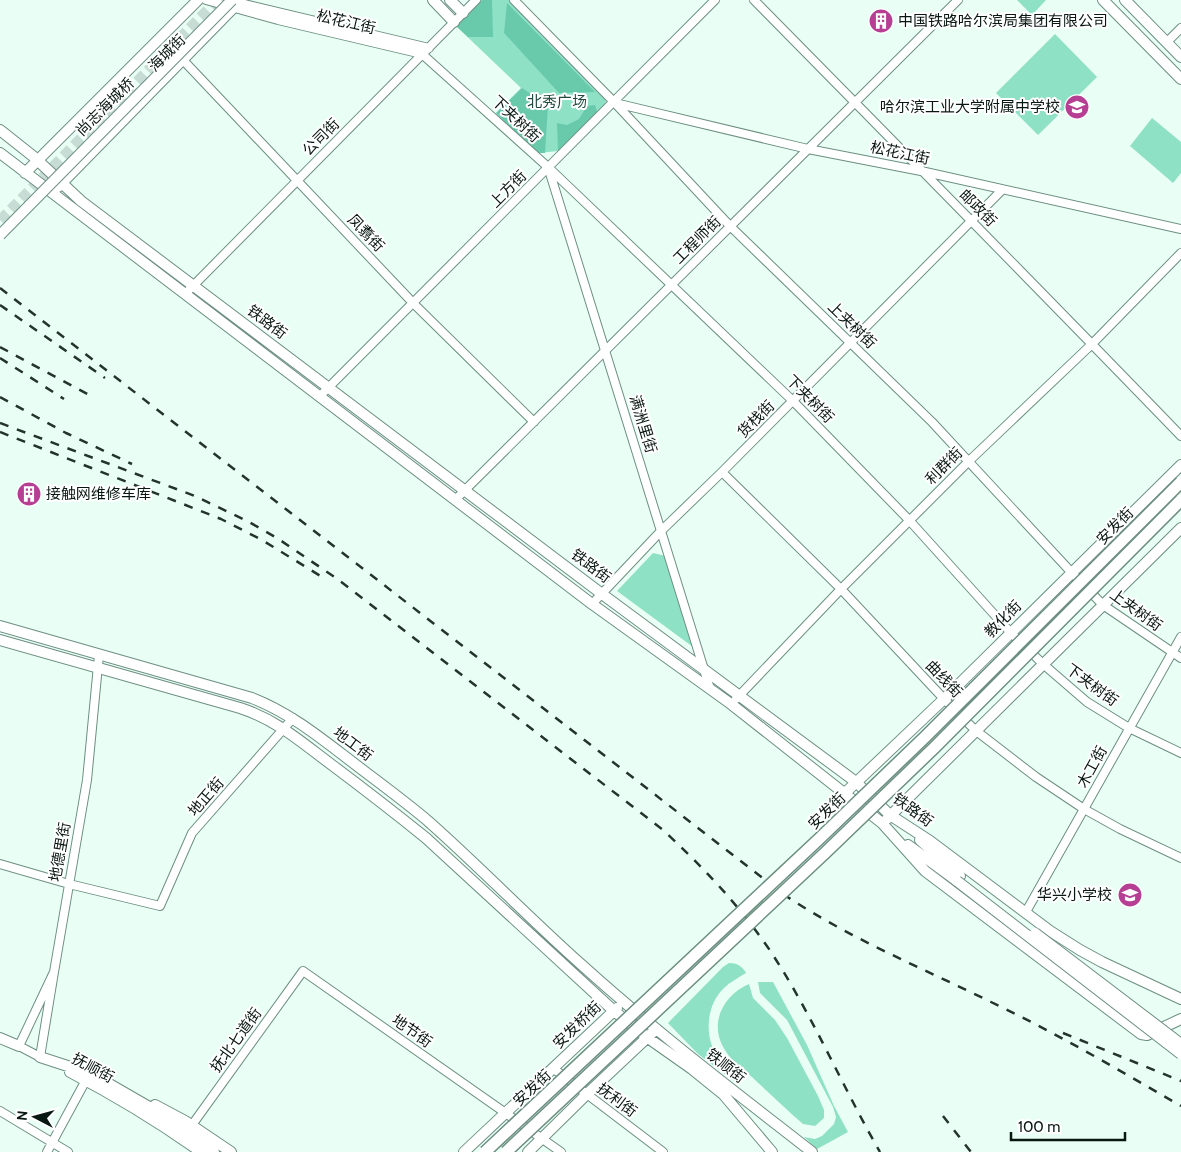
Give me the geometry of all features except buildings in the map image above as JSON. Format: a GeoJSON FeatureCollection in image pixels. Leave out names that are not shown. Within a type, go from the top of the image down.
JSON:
{"type":"FeatureCollection","features":[{"type":"Feature","properties":{"kind":"highway","name":"安发街"},"geometry":{"type":"LineString","coordinates":[[485,1152],[819,839],[932,730],[1181,482]]}},
{"type":"Feature","properties":{"kind":"highway","name":"安发街"},"geometry":{"type":"LineString","coordinates":[[506,1152],[833,846],[935,747],[1181,500]]}},
{"type":"Feature","properties":{"kind":"main road","name":"海城街"},"geometry":{"type":"LineString","coordinates":[[26,174],[198,0]]}},
{"type":"Feature","properties":{"kind":"main road"},"geometry":{"type":"LineString","coordinates":[[433,0],[454,22]]}},
{"type":"Feature","properties":{"kind":"main road"},"geometry":{"type":"LineString","coordinates":[[450,0],[463,13]]}},
{"type":"Feature","properties":{"kind":"main road"},"geometry":{"type":"LineString","coordinates":[[1103,0],[1181,79]]}},
{"type":"Feature","properties":{"kind":"main road"},"geometry":{"type":"LineString","coordinates":[[1125,0],[1181,57]]}},
{"type":"Feature","properties":{"kind":"main road","name":"海城街"},"geometry":{"type":"LineString","coordinates":[[52,193],[235,2]]}},
{"type":"Feature","properties":{"kind":"main road","name":"尚志海城桥"},"geometry":{"type":"LineString","coordinates":[[0,236],[235,2]]}},
{"type":"Feature","properties":{"kind":"main road","name":"铁路街"},"geometry":{"type":"LineString","coordinates":[[0,130],[62,182],[81,201],[602,594],[856,782],[890,815],[930,841],[1050,931],[1080,950],[1145,984],[1181,999]]}},
{"type":"Feature","properties":{"kind":"main road","name":"铁路街"},"geometry":{"type":"LineString","coordinates":[[0,153],[592,604],[731,704],[882,823],[925,871],[1141,1034],[1147,1034],[1181,1019]]}},
{"type":"Feature","properties":{"kind":"main road","name":"教化街"},"geometry":{"type":"LineString","coordinates":[[845,793],[944,699],[1181,465]]}},
{"type":"Feature","properties":{"kind":"main road"},"geometry":{"type":"LineString","coordinates":[[1181,528],[882,823],[902,841],[958,879],[1181,1044]]}},
{"type":"Feature","properties":{"kind":"main road","name":"地工街"},"geometry":{"type":"LineString","coordinates":[[0,626],[252,698],[269,704],[293,718],[428,821],[623,1002]]}},
{"type":"Feature","properties":{"kind":"main road","name":"地工街"},"geometry":{"type":"LineString","coordinates":[[0,640],[254,713],[284,728],[426,838],[614,1011]]}},
{"type":"Feature","properties":{"kind":"main road"},"geometry":{"type":"LineString","coordinates":[[890,815],[958,879],[1181,1054]]}},
{"type":"Feature","properties":{"kind":"main road","name":"安发桥街"},"geometry":{"type":"LineString","coordinates":[[464,1152],[623,1002]]}},
{"type":"Feature","properties":{"kind":"main road","name":"铁顺街"},"geometry":{"type":"LineString","coordinates":[[623,1002],[696,1062],[812,1152]]}},
{"type":"Feature","properties":{"kind":"main road","name":"铁顺街"},"geometry":{"type":"LineString","coordinates":[[614,1011],[648,1038],[692,1068],[722,1094],[769,1148]]}},
{"type":"Feature","properties":{"kind":"main road"},"geometry":{"type":"LineString","coordinates":[[528,1152],[586,1094],[657,1029]]}},
{"type":"Feature","properties":{"kind":"main road"},"geometry":{"type":"LineString","coordinates":[[0,1038],[19,1046]]}},
{"type":"Feature","properties":{"kind":"main road","name":"抚顺街"},"geometry":{"type":"LineString","coordinates":[[40,1057],[86,1080],[158,1122],[200,1152]]}},
{"type":"Feature","properties":{"kind":"main road","name":"抚顺街"},"geometry":{"type":"LineString","coordinates":[[40,1057],[92,1074],[151,1108],[214,1152]]}},
{"type":"Feature","properties":{"kind":"main road","name":"抚顺街"},"geometry":{"type":"LineString","coordinates":[[117,1088],[148,1101],[192,1125],[231,1152]]}},
{"type":"Feature","properties":{"kind":"street","name":"松花江街"},"geometry":{"type":"LineString","coordinates":[[206,0],[235,2],[429,48]]}},
{"type":"Feature","properties":{"kind":"street","name":"公司街"},"geometry":{"type":"LineString","coordinates":[[185,294],[476,0]]}},
{"type":"Feature","properties":{"kind":"street","name":"上夹树街"},"geometry":{"type":"LineString","coordinates":[[514,0],[614,102],[730,226],[932,422],[1103,605],[1181,658]]}},
{"type":"Feature","properties":{"kind":"street","name":"上方街"},"geometry":{"type":"LineString","coordinates":[[319,397],[414,304],[715,0]]}},
{"type":"Feature","properties":{"kind":"street","name":"邮政街"},"geometry":{"type":"LineString","coordinates":[[754,0],[921,171],[972,220],[1181,436]]}},
{"type":"Feature","properties":{"kind":"street","name":"工程师街"},"geometry":{"type":"LineString","coordinates":[[455,500],[958,0]]}},
{"type":"Feature","properties":{"kind":"street","name":"松花江街"},"geometry":{"type":"LineString","coordinates":[[235,2],[422,54]]}},
{"type":"Feature","properties":{"kind":"street"},"geometry":{"type":"LineString","coordinates":[[1166,42],[1181,28]]}},
{"type":"Feature","properties":{"kind":"street","name":"下夹树街"},"geometry":{"type":"LineString","coordinates":[[422,54],[548,168],[793,401],[909,520],[1011,633],[1043,664],[1087,702],[1130,728],[1181,753]]}},
{"type":"Feature","properties":{"kind":"street","name":"凤翥街"},"geometry":{"type":"LineString","coordinates":[[182,58],[414,304],[534,422]]}},
{"type":"Feature","properties":{"kind":"street","name":"松花江街"},"geometry":{"type":"LineString","coordinates":[[614,102],[808,148],[921,171],[1181,229]]}},
{"type":"Feature","properties":{"kind":"street","name":"满洲里街"},"geometry":{"type":"LineString","coordinates":[[548,168],[606,349],[710,689]]}},
{"type":"Feature","properties":{"kind":"street","name":"货栈街"},"geometry":{"type":"LineString","coordinates":[[592,604],[661,531],[1002,190]]}},
{"type":"Feature","properties":{"kind":"street","name":"利群街"},"geometry":{"type":"LineString","coordinates":[[731,704],[909,520],[1092,344],[1181,252]]}},
{"type":"Feature","properties":{"kind":"street","name":"曲线街"},"geometry":{"type":"LineString","coordinates":[[722,472],[841,589],[975,730],[1036,777],[1084,808],[1120,829],[1181,858]]}},
{"type":"Feature","properties":{"kind":"street","name":"木工街"},"geometry":{"type":"LineString","coordinates":[[1027,910],[1181,637]]}},
{"type":"Feature","properties":{"kind":"street","name":"地德里街"},"geometry":{"type":"LineString","coordinates":[[19,1046],[54,972],[87,780],[99,655]]}},
{"type":"Feature","properties":{"kind":"street","name":"地正街"},"geometry":{"type":"LineString","coordinates":[[69,884],[160,906],[192,833],[293,718]]}},
{"type":"Feature","properties":{"kind":"street"},"geometry":{"type":"LineString","coordinates":[[0,864],[69,884]]}},
{"type":"Feature","properties":{"kind":"street","name":"地节街"},"geometry":{"type":"LineString","coordinates":[[303,971],[560,1152]]}},
{"type":"Feature","properties":{"kind":"street","name":"抚北七道街"},"geometry":{"type":"LineString","coordinates":[[192,1125],[303,971]]}},
{"type":"Feature","properties":{"kind":"street"},"geometry":{"type":"LineString","coordinates":[[19,1046],[40,1057],[54,972]]}},
{"type":"Feature","properties":{"kind":"street","name":"抚利街"},"geometry":{"type":"LineString","coordinates":[[554,1069],[663,1152]]}},
{"type":"Feature","properties":{"kind":"street"},"geometry":{"type":"LineString","coordinates":[[47,1152],[86,1080]]}},
{"type":"Feature","properties":{"kind":"street"},"geometry":{"type":"LineString","coordinates":[[0,1111],[68,1152]]}},
{"type":"Feature","properties":{"kind":"green space","name":"北秀广场"},"geometry":{"type":"Polygon","coordinates":[[[482,0],[509,0],[606,99],[605,108],[566,146],[558,151],[538,153],[496,113],[521,88],[456,26],[482,0]]]}},
{"type":"Feature","properties":{"kind":"green space"},"geometry":{"type":"Polygon","coordinates":[[[482,0],[492,0],[493,37],[468,37],[456,26],[482,0]]]}},
{"type":"Feature","properties":{"kind":"green space"},"geometry":{"type":"Polygon","coordinates":[[[1017,0],[1046,0],[1032,15],[1017,0]]]}},
{"type":"Feature","properties":{"kind":"green space"},"geometry":{"type":"Polygon","coordinates":[[[507,3],[595,92],[559,93],[504,33],[507,3]]]}},
{"type":"Feature","properties":{"kind":"green space"},"geometry":{"type":"Polygon","coordinates":[[[1055,34],[1097,77],[1038,135],[996,93],[1055,34]]]}},
{"type":"Feature","properties":{"kind":"green space"},"geometry":{"type":"Polygon","coordinates":[[[522,88],[548,105],[545,153],[538,153],[530,149],[496,113],[522,88]]]}},
{"type":"Feature","properties":{"kind":"green space"},"geometry":{"type":"Polygon","coordinates":[[[595,105],[598,115],[566,146],[558,151],[557,123],[567,125],[579,119],[587,106],[595,105]]]}},
{"type":"Feature","properties":{"kind":"green space"},"geometry":{"type":"Polygon","coordinates":[[[1152,118],[1181,142],[1181,173],[1173,183],[1130,146],[1152,118]]]}},
{"type":"Feature","properties":{"kind":"green space"},"geometry":{"type":"Polygon","coordinates":[[[653,553],[666,556],[693,647],[617,591],[653,553]]]}},
{"type":"Feature","properties":{"kind":"green space"},"geometry":{"type":"Polygon","coordinates":[[[729,963],[739,965],[746,973],[729,984],[718,995],[710,1013],[709,1032],[714,1051],[721,1062],[740,1081],[738,1084],[698,1054],[668,1023],[729,963]]]}},
{"type":"Feature","properties":{"kind":"green space"},"geometry":{"type":"Polygon","coordinates":[[[758,982],[773,982],[807,1045],[834,1106],[848,1132],[817,1149],[804,1137],[815,1139],[822,1136],[834,1124],[836,1117],[833,1107],[787,1020],[760,993],[758,982]]]}},
{"type":"Feature","properties":{"kind":"green space"},"geometry":{"type":"Polygon","coordinates":[[[749,984],[753,998],[775,1020],[787,1038],[818,1096],[824,1110],[824,1118],[815,1126],[803,1124],[790,1113],[734,1061],[720,1040],[718,1021],[725,1003],[732,995],[749,984]]]}},
{"type":"Feature","properties":{"kind":"tunnel"},"geometry":{"type":"LineString","coordinates":[[0,220],[217,0]]}},
{"type":"Feature","properties":{"kind":"railway"},"geometry":{"type":"LineString","coordinates":[[0,288],[786,896],[861,939],[1039,1026],[1181,1106]]}},
{"type":"Feature","properties":{"kind":"railway"},"geometry":{"type":"LineString","coordinates":[[0,305],[105,378]]}},
{"type":"Feature","properties":{"kind":"railway"},"geometry":{"type":"LineString","coordinates":[[0,347],[91,396]]}},
{"type":"Feature","properties":{"kind":"railway"},"geometry":{"type":"LineString","coordinates":[[0,358],[64,399]]}},
{"type":"Feature","properties":{"kind":"railway"},"geometry":{"type":"LineString","coordinates":[[0,397],[66,433],[132,464]]}},
{"type":"Feature","properties":{"kind":"railway"},"geometry":{"type":"LineString","coordinates":[[0,423],[195,496],[277,538],[336,578],[663,830],[720,888],[747,919],[771,952],[814,1026],[880,1152]]}},
{"type":"Feature","properties":{"kind":"railway"},"geometry":{"type":"LineString","coordinates":[[0,432],[221,519],[262,540],[327,580]]}},
{"type":"Feature","properties":{"kind":"railway"},"geometry":{"type":"LineString","coordinates":[[1063,1033],[1181,1081]]}},
{"type":"Feature","properties":{"kind":"railway"},"geometry":{"type":"LineString","coordinates":[[943,1116],[971,1152]]}},
{"type":"Feature","properties":{"kind":"place","name":"中国铁路哈尔滨局集团有限公司"},"geometry":{"type":"Point","coordinates":[881,21]}},
{"type":"Feature","properties":{"kind":"place","name":"哈尔滨工业大学附属中学校"},"geometry":{"type":"Point","coordinates":[1077,107]}},
{"type":"Feature","properties":{"kind":"place","name":"接触网维修车库"},"geometry":{"type":"Point","coordinates":[29,494]}},
{"type":"Feature","properties":{"kind":"place","name":"华兴小学校"},"geometry":{"type":"Point","coordinates":[1130,895]}}]}
